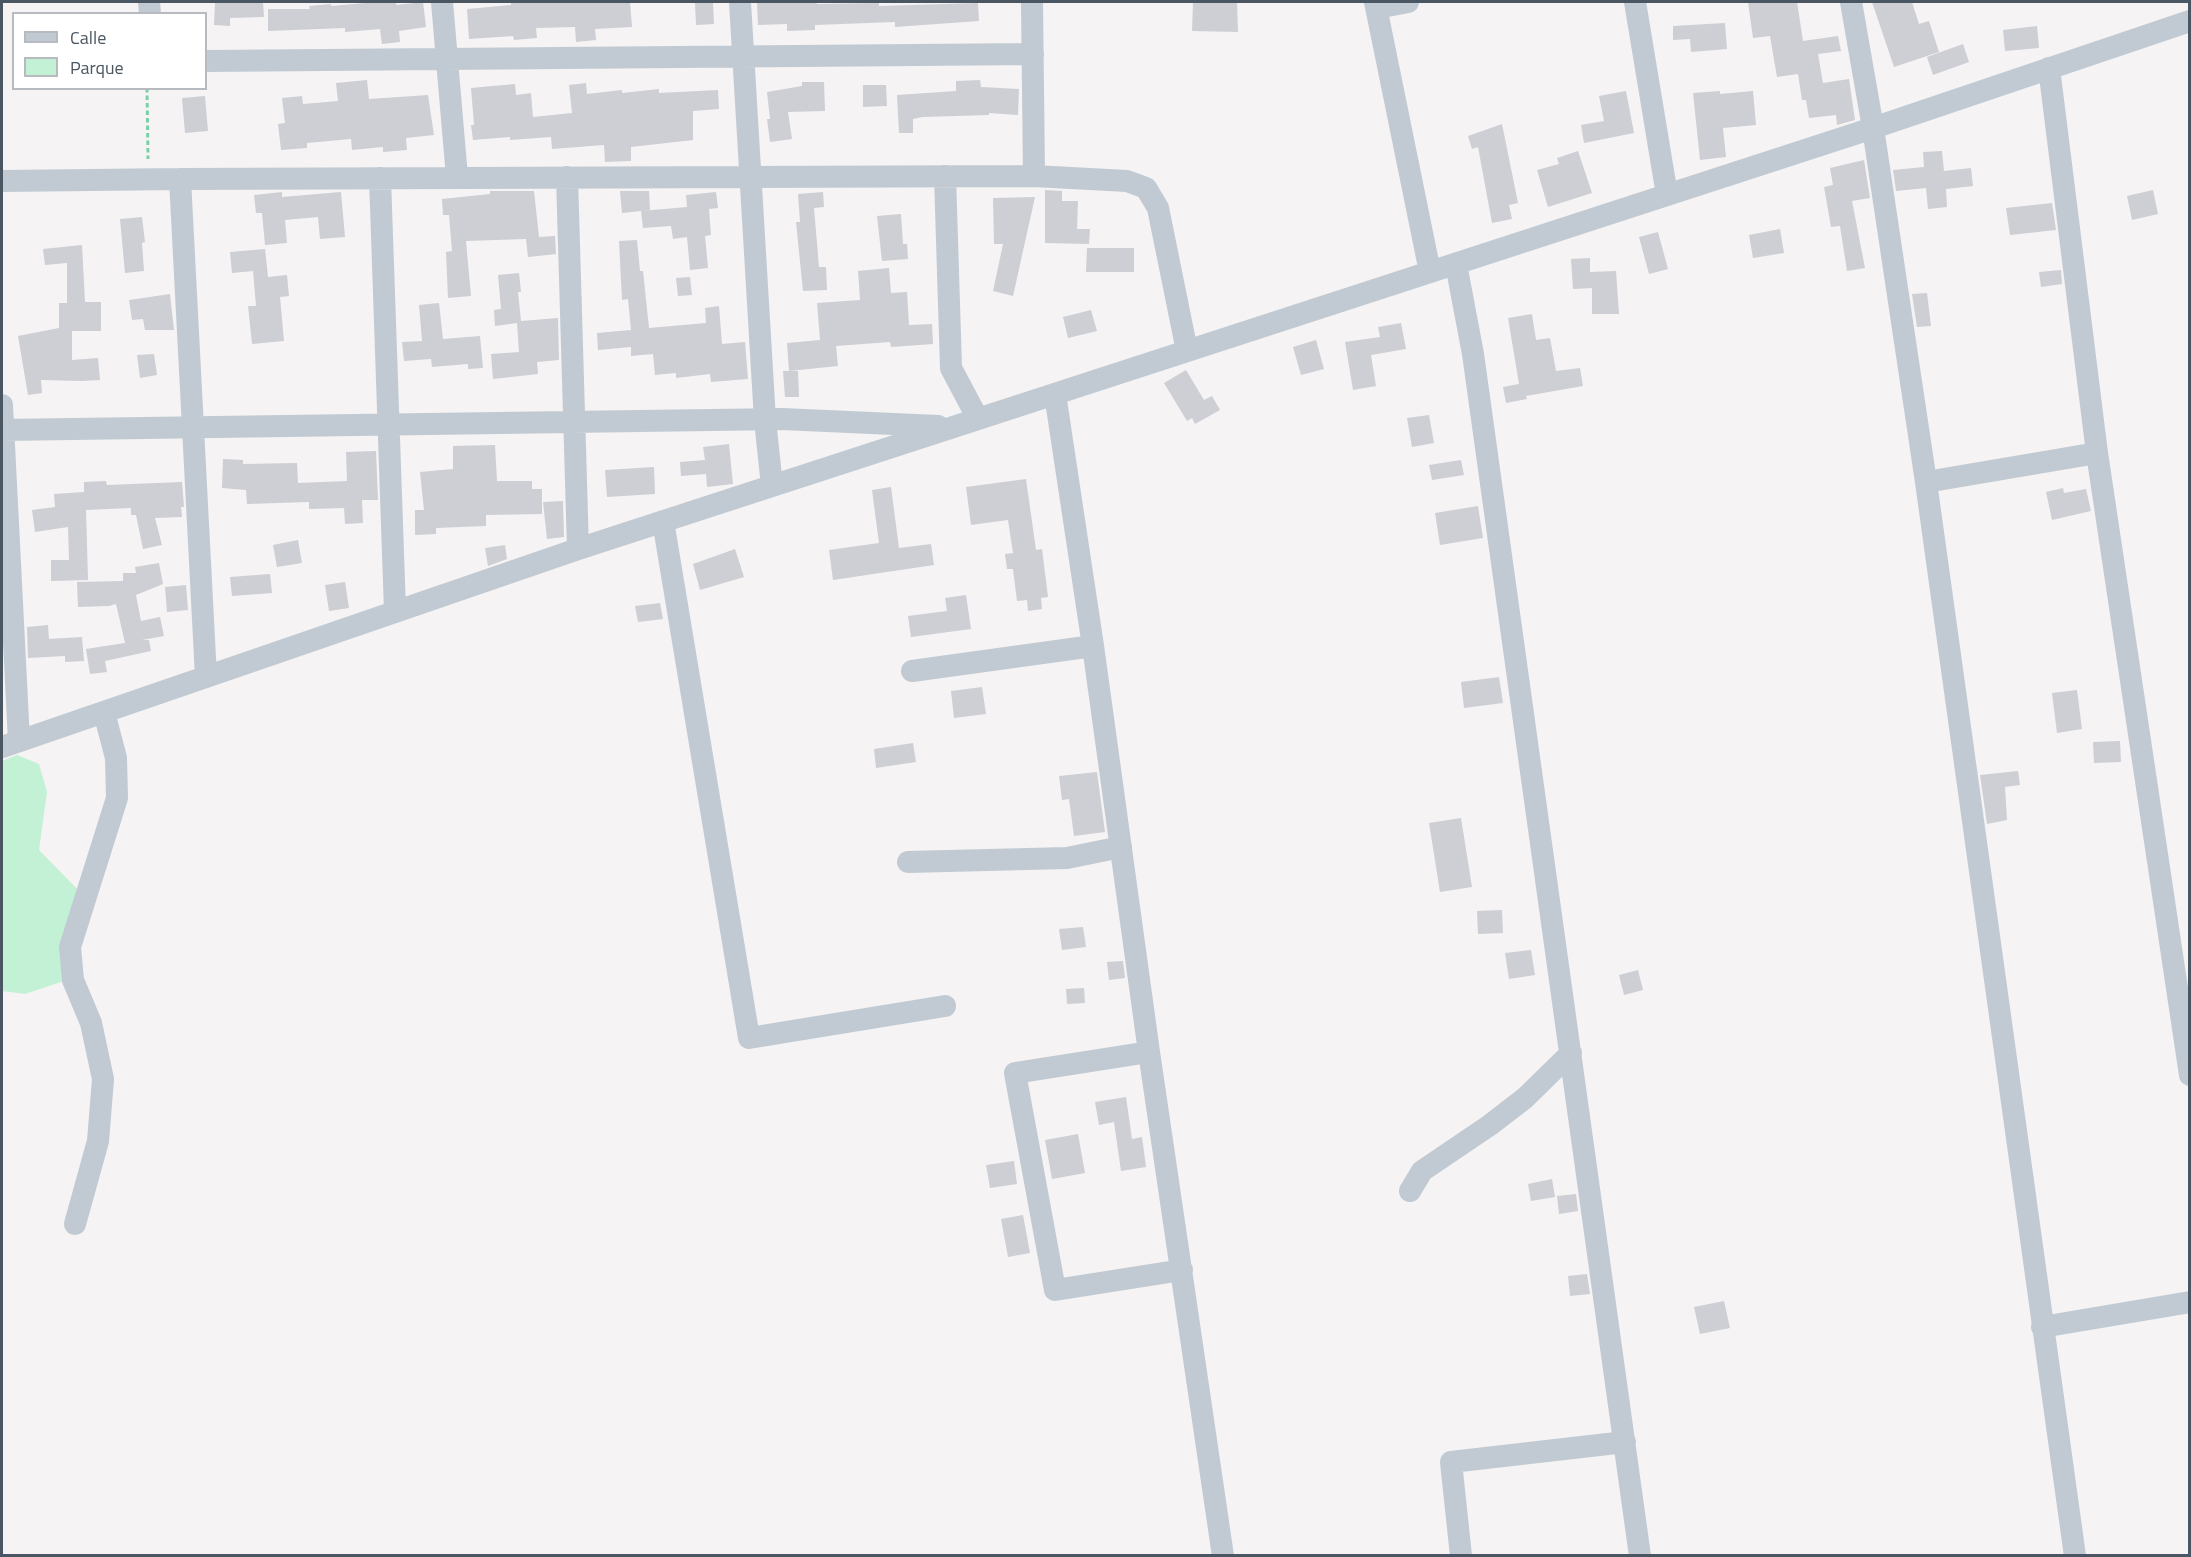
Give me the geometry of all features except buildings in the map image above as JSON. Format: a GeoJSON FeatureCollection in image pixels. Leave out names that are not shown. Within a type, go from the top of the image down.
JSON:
{"type":"FeatureCollection","features":[{"type":"Feature","properties":{"kind":"street"},"geometry":{"type":"LineString","coordinates":[[442,2],[457,177]]}},
{"type":"Feature","properties":{"kind":"street"},"geometry":{"type":"LineString","coordinates":[[740,2],[765,420],[772,486]]}},
{"type":"Feature","properties":{"kind":"street"},"geometry":{"type":"LineString","coordinates":[[1032,2],[1034,176]]}},
{"type":"Feature","properties":{"kind":"street"},"geometry":{"type":"LineString","coordinates":[[1408,2],[1376,5],[1430,272]]}},
{"type":"Feature","properties":{"kind":"street"},"geometry":{"type":"LineString","coordinates":[[1635,2],[1667,195]]}},
{"type":"Feature","properties":{"kind":"street"},"geometry":{"type":"LineString","coordinates":[[1851,2],[1873,128],[1926,482],[2075,1556]]}},
{"type":"Feature","properties":{"kind":"street"},"geometry":{"type":"LineString","coordinates":[[2,405],[10,744],[578,549],[1873,128],[2190,21]]}},
{"type":"Feature","properties":{"kind":"street"},"geometry":{"type":"LineString","coordinates":[[207,61],[448,57],[1033,54]]}},
{"type":"Feature","properties":{"kind":"street"},"geometry":{"type":"LineString","coordinates":[[2049,68],[2097,453],[2190,1075]]}},
{"type":"Feature","properties":{"kind":"street"},"geometry":{"type":"LineString","coordinates":[[945,176],[951,368],[978,419]]}},
{"type":"Feature","properties":{"kind":"street"},"geometry":{"type":"LineString","coordinates":[[2,181],[148,178],[1034,176],[1127,181],[1146,188],[1158,208],[1187,351]]}},
{"type":"Feature","properties":{"kind":"street"},"geometry":{"type":"LineString","coordinates":[[567,177],[578,549]]}},
{"type":"Feature","properties":{"kind":"street"},"geometry":{"type":"LineString","coordinates":[[180,178],[206,677]]}},
{"type":"Feature","properties":{"kind":"street"},"geometry":{"type":"LineString","coordinates":[[380,178],[395,611]]}},
{"type":"Feature","properties":{"kind":"street"},"geometry":{"type":"LineString","coordinates":[[1456,264],[1473,354],[1640,1556]]}},
{"type":"Feature","properties":{"kind":"street"},"geometry":{"type":"LineString","coordinates":[[1055,394],[1094,646],[1149,1052],[1223,1556]]}},
{"type":"Feature","properties":{"kind":"street"},"geometry":{"type":"LineString","coordinates":[[2,430],[765,420],[955,426]]}},
{"type":"Feature","properties":{"kind":"street"},"geometry":{"type":"LineString","coordinates":[[1926,482],[2097,453]]}},
{"type":"Feature","properties":{"kind":"street"},"geometry":{"type":"LineString","coordinates":[[663,521],[749,1038],[945,1006]]}},
{"type":"Feature","properties":{"kind":"street"},"geometry":{"type":"LineString","coordinates":[[912,671],[1094,646]]}},
{"type":"Feature","properties":{"kind":"street"},"geometry":{"type":"LineString","coordinates":[[75,1224],[98,1141],[103,1080],[91,1023],[73,980],[70,947],[117,798],[116,758],[104,712]]}},
{"type":"Feature","properties":{"kind":"street"},"geometry":{"type":"LineString","coordinates":[[908,862],[1067,858],[1121,847]]}},
{"type":"Feature","properties":{"kind":"street"},"geometry":{"type":"LineString","coordinates":[[1149,1052],[1015,1073],[1056,1290],[1182,1270]]}},
{"type":"Feature","properties":{"kind":"street"},"geometry":{"type":"LineString","coordinates":[[1410,1191],[1422,1171],[1508,1112],[1570,1053]]}},
{"type":"Feature","properties":{"kind":"street"},"geometry":{"type":"LineString","coordinates":[[2043,1327],[2190,1302]]}},
{"type":"Feature","properties":{"kind":"street"},"geometry":{"type":"LineString","coordinates":[[1461,1556],[1450,1462],[1625,1442]]}},
{"type":"Feature","properties":{"kind":"path"},"geometry":{"type":"LineString","coordinates":[[147,90],[148,178]]}},
{"type":"Feature","properties":{"kind":"green space"},"geometry":{"type":"Polygon","coordinates":[[[17,755],[39,764],[47,792],[39,850],[78,890],[82,975],[25,994],[2,991],[2,761],[17,755]]]}}]}
